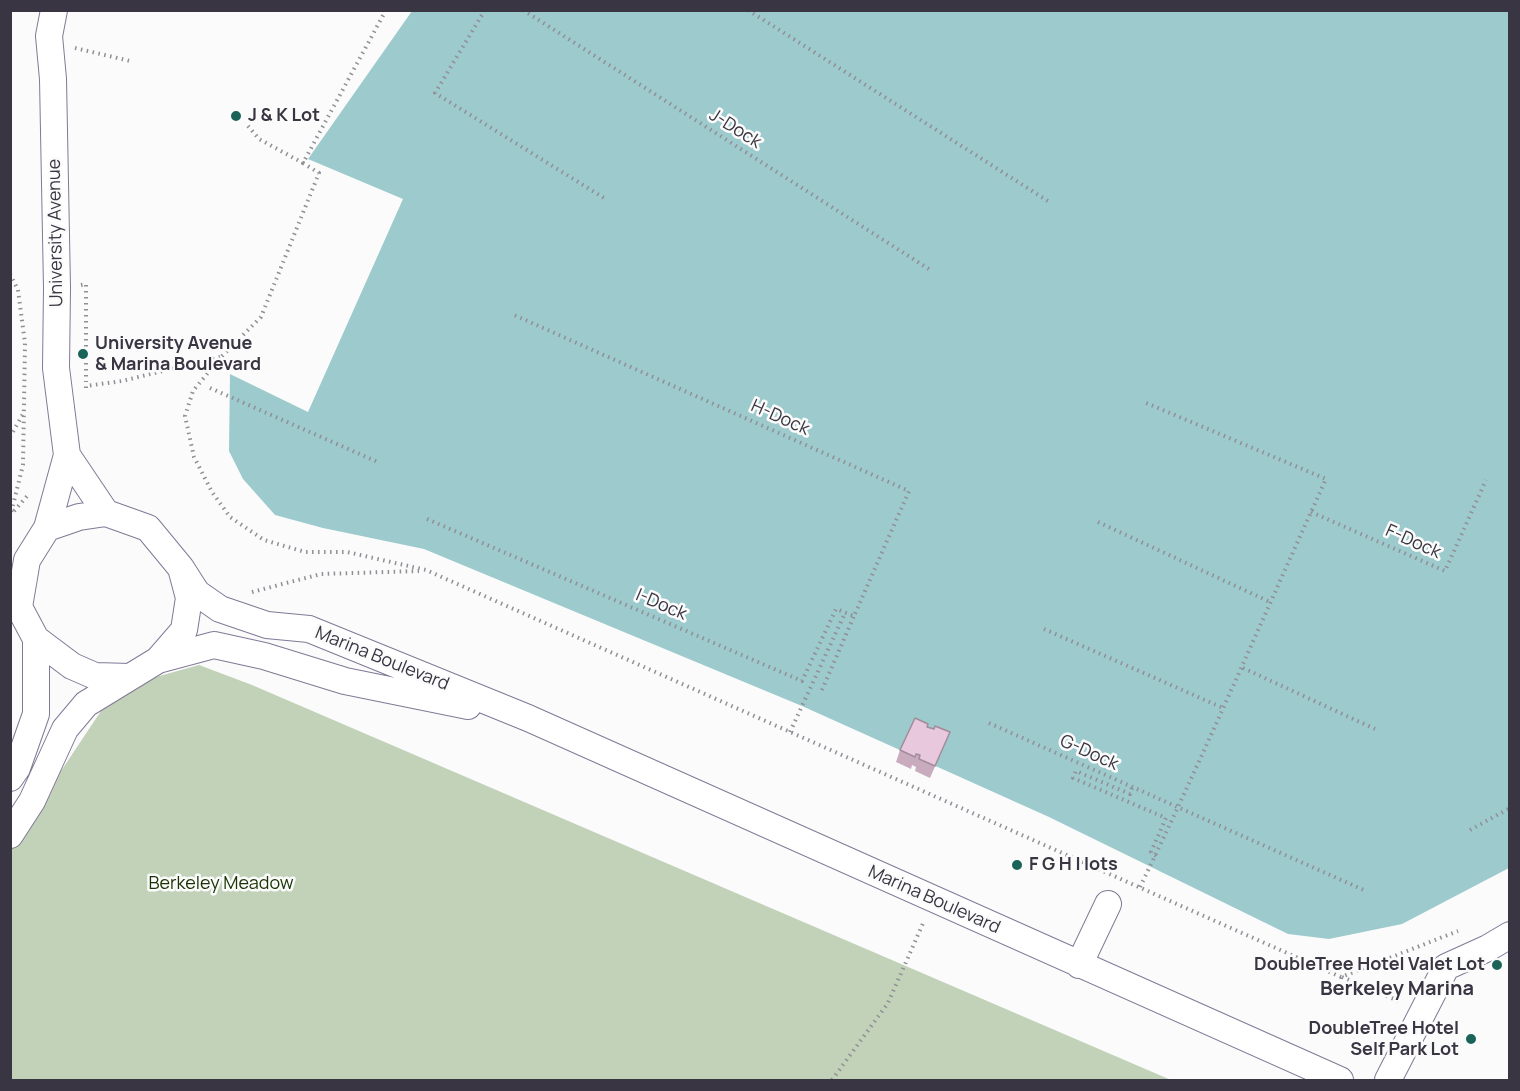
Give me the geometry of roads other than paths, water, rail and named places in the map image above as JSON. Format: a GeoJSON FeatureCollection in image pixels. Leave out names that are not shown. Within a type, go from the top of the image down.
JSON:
{"type":"FeatureCollection","features":[{"type":"Feature","properties":{"kind":"street","name":"University Avenue"},"geometry":{"type":"LineString","coordinates":[[54,10],[49,36],[53,79],[57,264],[56,368],[67,455],[47,528],[27,560],[19,607],[36,639],[72,666],[95,676],[130,677]]}},
{"type":"Feature","properties":{"kind":"street","name":"University Avenue"},"geometry":{"type":"LineString","coordinates":[[67,455],[106,513]]}},
{"type":"Feature","properties":{"kind":"street"},"geometry":{"type":"LineString","coordinates":[[10,835],[32,801],[65,729],[86,704],[159,660],[184,630],[189,598],[181,568],[148,528],[106,513],[79,517],[47,528]]}},
{"type":"Feature","properties":{"kind":"street","name":"Marina Boulevard"},"geometry":{"type":"LineString","coordinates":[[181,568],[197,593],[220,609],[267,625],[309,629],[528,718],[1340,1080]]}},
{"type":"Feature","properties":{"kind":"street","name":"University Avenue"},"geometry":{"type":"LineString","coordinates":[[10,778],[36,714],[36,639]]}},
{"type":"Feature","properties":{"kind":"street","name":"Marina Boulevard"},"geometry":{"type":"LineString","coordinates":[[159,660],[214,645],[264,656],[345,681],[528,718]]}},
{"type":"Feature","properties":{"kind":"street"},"geometry":{"type":"LineString","coordinates":[[1079,965],[1108,904]]}},
{"type":"Feature","properties":{"kind":"street"},"geometry":{"type":"LineString","coordinates":[[1388,1080],[1419,1038],[1423,1012],[1446,968],[1501,946]]}},
{"type":"Feature","properties":{"kind":"water"},"geometry":{"type":"Polygon","coordinates":[[[412,11],[1509,11],[1509,868],[1402,924],[1329,939],[1288,934],[1049,817],[802,706],[424,549],[323,528],[275,515],[243,479],[229,451],[230,374],[308,412],[403,199],[308,159],[412,11]]]}},
{"type":"Feature","properties":{"kind":"place","name":"J & K Lot"},"geometry":{"type":"Point","coordinates":[236,116]}},
{"type":"Feature","properties":{"kind":"place","name":"University Avenue & Marina Boulevard"},"geometry":{"type":"Point","coordinates":[83,354]}},
{"type":"Feature","properties":{"kind":"place","name":"F G H I lots"},"geometry":{"type":"Point","coordinates":[1017,865]}},
{"type":"Feature","properties":{"kind":"place","name":"DoubleTree Hotel Valet Lot"},"geometry":{"type":"Point","coordinates":[1497,965]}},
{"type":"Feature","properties":{"kind":"place","name":"DoubleTree Hotel Self Park Lot"},"geometry":{"type":"Point","coordinates":[1471,1039]}},
{"type":"Feature","properties":{"kind":"district","name":"Berkeley Marina"},"geometry":{"type":"Point","coordinates":[1397,989]}},
{"type":"Feature","properties":{"kind":"park label","name":"Berkeley Meadow"},"geometry":{"type":"Point","coordinates":[221,884]}}]}
